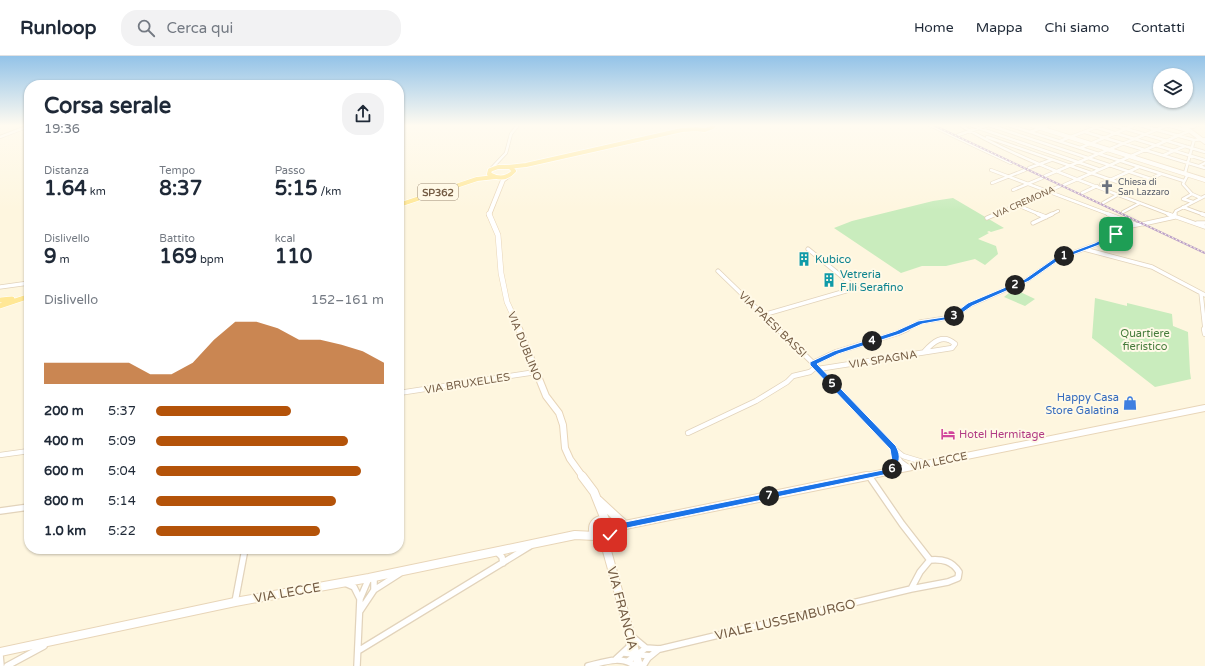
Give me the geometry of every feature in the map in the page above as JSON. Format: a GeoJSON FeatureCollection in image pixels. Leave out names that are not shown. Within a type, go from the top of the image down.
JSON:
{"type":"FeatureCollection","features":[{"type":"Feature","properties":{"kind":"main road","name":"SP362"},"geometry":{"type":"LineString","coordinates":[[477,179],[495,168],[526,165],[577,153]]}},
{"type":"Feature","properties":{"kind":"main road","name":"SP362"},"geometry":{"type":"LineString","coordinates":[[404,203],[477,179],[508,176],[526,165]]}},
{"type":"Feature","properties":{"kind":"main road"},"geometry":{"type":"LineString","coordinates":[[506,167],[512,168],[514,171]]}},
{"type":"Feature","properties":{"kind":"main road"},"geometry":{"type":"LineString","coordinates":[[489,171],[490,175],[497,177]]}},
{"type":"Feature","properties":{"kind":"main road"},"geometry":{"type":"LineString","coordinates":[[0,302],[24,297]]}},
{"type":"Feature","properties":{"kind":"street"},"geometry":{"type":"LineString","coordinates":[[489,171],[506,153]]}},
{"type":"Feature","properties":{"kind":"street"},"geometry":{"type":"LineString","coordinates":[[991,153],[1012,163]]}},
{"type":"Feature","properties":{"kind":"street"},"geometry":{"type":"LineString","coordinates":[[1016,153],[1056,172],[1119,194],[1174,217],[1205,227]]}},
{"type":"Feature","properties":{"kind":"street"},"geometry":{"type":"LineString","coordinates":[[1022,156],[1030,153]]}},
{"type":"Feature","properties":{"kind":"street"},"geometry":{"type":"LineString","coordinates":[[1034,153],[1120,182]]}},
{"type":"Feature","properties":{"kind":"street"},"geometry":{"type":"LineString","coordinates":[[1053,153],[1099,169]]}},
{"type":"Feature","properties":{"kind":"street"},"geometry":{"type":"LineString","coordinates":[[1029,168],[1066,153]]}},
{"type":"Feature","properties":{"kind":"street"},"geometry":{"type":"LineString","coordinates":[[1075,153],[1151,178]]}},
{"type":"Feature","properties":{"kind":"street"},"geometry":{"type":"LineString","coordinates":[[1121,153],[1205,180]]}},
{"type":"Feature","properties":{"kind":"street","name":"VIA CREMONA"},"geometry":{"type":"LineString","coordinates":[[987,218],[1108,164],[1135,153]]}},
{"type":"Feature","properties":{"kind":"street"},"geometry":{"type":"LineString","coordinates":[[1156,153],[1205,168]]}},
{"type":"Feature","properties":{"kind":"street"},"geometry":{"type":"LineString","coordinates":[[1164,156],[1169,153]]}},
{"type":"Feature","properties":{"kind":"street"},"geometry":{"type":"LineString","coordinates":[[1184,153],[1205,160]]}},
{"type":"Feature","properties":{"kind":"street"},"geometry":{"type":"LineString","coordinates":[[1013,190],[1099,154],[1184,181]]}},
{"type":"Feature","properties":{"kind":"street"},"geometry":{"type":"LineString","coordinates":[[1190,155],[1187,174],[1183,184],[1192,194],[1202,198],[1205,201]]}},
{"type":"Feature","properties":{"kind":"street"},"geometry":{"type":"LineString","coordinates":[[498,161],[506,167]]}},
{"type":"Feature","properties":{"kind":"street"},"geometry":{"type":"LineString","coordinates":[[1199,166],[1205,163]]}},
{"type":"Feature","properties":{"kind":"street"},"geometry":{"type":"LineString","coordinates":[[1102,184],[1139,167]]}},
{"type":"Feature","properties":{"kind":"street"},"geometry":{"type":"LineString","coordinates":[[991,170],[1129,224],[1141,224],[1174,217]]}},
{"type":"Feature","properties":{"kind":"street"},"geometry":{"type":"LineString","coordinates":[[992,184],[1025,170]]}},
{"type":"Feature","properties":{"kind":"street"},"geometry":{"type":"LineString","coordinates":[[1146,182],[1161,174]]}},
{"type":"Feature","properties":{"kind":"street","name":"VIA DUBLINO"},"geometry":{"type":"LineString","coordinates":[[508,176],[503,182],[492,206],[490,219],[498,235],[501,273],[507,302],[521,332],[546,396],[559,413],[563,425],[565,448],[570,459],[598,500],[607,522]]}},
{"type":"Feature","properties":{"kind":"street"},"geometry":{"type":"LineString","coordinates":[[497,177],[503,182]]}},
{"type":"Feature","properties":{"kind":"street"},"geometry":{"type":"LineString","coordinates":[[1082,193],[1097,186]]}},
{"type":"Feature","properties":{"kind":"street"},"geometry":{"type":"LineString","coordinates":[[1102,203],[1119,194]]}},
{"type":"Feature","properties":{"kind":"street"},"geometry":{"type":"LineString","coordinates":[[1182,207],[1185,200],[1183,199],[1184,197],[1192,194]]}},
{"type":"Feature","properties":{"kind":"street"},"geometry":{"type":"LineString","coordinates":[[1174,217],[1176,211],[1202,198]]}},
{"type":"Feature","properties":{"kind":"street"},"geometry":{"type":"LineString","coordinates":[[1185,200],[1193,202]]}},
{"type":"Feature","properties":{"kind":"street"},"geometry":{"type":"LineString","coordinates":[[1123,212],[1140,203]]}},
{"type":"Feature","properties":{"kind":"street"},"geometry":{"type":"LineString","coordinates":[[1017,205],[1046,217]]}},
{"type":"Feature","properties":{"kind":"street"},"geometry":{"type":"LineString","coordinates":[[1182,207],[1205,215]]}},
{"type":"Feature","properties":{"kind":"street"},"geometry":{"type":"LineString","coordinates":[[1033,223],[1058,211]]}},
{"type":"Feature","properties":{"kind":"street"},"geometry":{"type":"LineString","coordinates":[[1195,224],[1205,223]]}},
{"type":"Feature","properties":{"kind":"street"},"geometry":{"type":"LineString","coordinates":[[812,363],[836,352],[898,333],[920,322],[953,317],[970,305],[1027,280],[1061,258],[1097,244],[1129,224]]}},
{"type":"Feature","properties":{"kind":"street"},"geometry":{"type":"LineString","coordinates":[[763,315],[856,288],[808,249]]}},
{"type":"Feature","properties":{"kind":"street"},"geometry":{"type":"LineString","coordinates":[[1084,249],[1152,267],[1203,294],[1205,334]]}},
{"type":"Feature","properties":{"kind":"street","name":"VIA PAESI BASSI"},"geometry":{"type":"LineString","coordinates":[[718,271],[817,368],[893,448],[903,456],[929,464]]}},
{"type":"Feature","properties":{"kind":"street"},"geometry":{"type":"LineString","coordinates":[[0,287],[24,284]]}},
{"type":"Feature","properties":{"kind":"street","name":"VIA SPAGNA"},"geometry":{"type":"LineString","coordinates":[[688,434],[756,402],[787,382],[793,376],[810,372],[817,368],[952,348],[955,344],[951,340],[942,338],[934,340],[924,352]]}},
{"type":"Feature","properties":{"kind":"street","name":"VIA BRUXELLES"},"geometry":{"type":"LineString","coordinates":[[404,392],[536,372]]}},
{"type":"Feature","properties":{"kind":"street","name":"VIA LECCE"},"geometry":{"type":"LineString","coordinates":[[607,522],[614,525],[625,525],[1205,408]]}},
{"type":"Feature","properties":{"kind":"street","name":"VIA PAESI BASSI"},"geometry":{"type":"LineString","coordinates":[[893,448],[901,462],[909,468]]}},
{"type":"Feature","properties":{"kind":"street"},"geometry":{"type":"LineString","coordinates":[[0,455],[24,452]]}},
{"type":"Feature","properties":{"kind":"street"},"geometry":{"type":"LineString","coordinates":[[891,471],[896,461],[896,455]]}},
{"type":"Feature","properties":{"kind":"street","name":"VIA PAESI BASSI"},"geometry":{"type":"LineString","coordinates":[[903,456],[909,468]]}},
{"type":"Feature","properties":{"kind":"street"},"geometry":{"type":"LineString","coordinates":[[869,476],[902,524],[930,560],[920,572],[911,589]]}},
{"type":"Feature","properties":{"kind":"street"},"geometry":{"type":"LineString","coordinates":[[598,500],[598,516],[592,531],[607,551]]}},
{"type":"Feature","properties":{"kind":"street","name":"VIA DUBLINO"},"geometry":{"type":"LineString","coordinates":[[598,500],[606,505],[616,520],[625,525]]}},
{"type":"Feature","properties":{"kind":"street"},"geometry":{"type":"LineString","coordinates":[[0,511],[24,508]]}},
{"type":"Feature","properties":{"kind":"street"},"geometry":{"type":"LineString","coordinates":[[595,524],[607,522],[612,528],[607,551]]}},
{"type":"Feature","properties":{"kind":"street","name":"VIA LECCE"},"geometry":{"type":"LineString","coordinates":[[0,652],[235,602],[369,578],[497,552],[575,535],[595,524]]}},
{"type":"Feature","properties":{"kind":"street","name":"VIA LECCE"},"geometry":{"type":"LineString","coordinates":[[610,535],[625,525]]}},
{"type":"Feature","properties":{"kind":"street","name":"VIA LECCE"},"geometry":{"type":"LineString","coordinates":[[575,535],[597,537]]}},
{"type":"Feature","properties":{"kind":"street"},"geometry":{"type":"LineString","coordinates":[[597,537],[610,535]]}},
{"type":"Feature","properties":{"kind":"street"},"geometry":{"type":"LineString","coordinates":[[358,651],[534,544]]}},
{"type":"Feature","properties":{"kind":"street","name":"VIA FRANCIA"},"geometry":{"type":"LineString","coordinates":[[607,551],[639,666]]}},
{"type":"Feature","properties":{"kind":"street"},"geometry":{"type":"LineString","coordinates":[[497,552],[502,557],[503,563]]}},
{"type":"Feature","properties":{"kind":"street"},"geometry":{"type":"LineString","coordinates":[[235,602],[244,554]]}},
{"type":"Feature","properties":{"kind":"street","name":"VIALE LUSSEMBURGO"},"geometry":{"type":"LineString","coordinates":[[660,649],[911,589],[948,582],[958,578],[959,572],[951,562],[945,559],[930,560]]}},
{"type":"Feature","properties":{"kind":"street"},"geometry":{"type":"LineString","coordinates":[[360,612],[374,590],[406,570]]}},
{"type":"Feature","properties":{"kind":"street"},"geometry":{"type":"LineString","coordinates":[[357,666],[360,599],[369,578],[374,580],[374,590]]}},
{"type":"Feature","properties":{"kind":"street"},"geometry":{"type":"LineString","coordinates":[[343,582],[354,588],[360,599]]}},
{"type":"Feature","properties":{"kind":"street"},"geometry":{"type":"LineString","coordinates":[[630,635],[646,648],[660,649]]}},
{"type":"Feature","properties":{"kind":"street"},"geometry":{"type":"LineString","coordinates":[[588,666],[616,659],[629,647],[630,635]]}},
{"type":"Feature","properties":{"kind":"street"},"geometry":{"type":"LineString","coordinates":[[8,666],[16,660],[55,640]]}},
{"type":"Feature","properties":{"kind":"street"},"geometry":{"type":"LineString","coordinates":[[628,661],[646,648]]}},
{"type":"Feature","properties":{"kind":"street"},"geometry":{"type":"LineString","coordinates":[[643,666],[644,661],[660,649]]}},
{"type":"Feature","properties":{"kind":"street"},"geometry":{"type":"LineString","coordinates":[[624,653],[650,656]]}},
{"type":"Feature","properties":{"kind":"street"},"geometry":{"type":"LineString","coordinates":[[0,655],[1,666]]}},
{"type":"Feature","properties":{"kind":"street"},"geometry":{"type":"LineString","coordinates":[[616,659],[628,661],[635,666]]}},
{"type":"Feature","properties":{"kind":"green space"},"geometry":{"type":"Polygon","coordinates":[[[953,198],[1004,228],[991,232],[989,231],[987,232],[989,233],[978,239],[996,246],[998,254],[985,265],[975,259],[946,266],[922,266],[901,273],[834,228],[852,221],[933,201],[953,198]]]}},
{"type":"Feature","properties":{"kind":"green space"},"geometry":{"type":"Polygon","coordinates":[[[1014,289],[1035,299],[1025,306],[1004,297],[1014,289]]]}},
{"type":"Feature","properties":{"kind":"green space","name":"Quartiere fieristico"},"geometry":{"type":"Polygon","coordinates":[[[1095,298],[1127,306],[1127,303],[1172,314],[1173,326],[1188,332],[1191,379],[1155,387],[1092,338],[1095,298]]]}},
{"type":"Feature","properties":{"kind":"railway"},"geometry":{"type":"LineString","coordinates":[[993,153],[1205,253]]}},
{"type":"Feature","properties":{"kind":"place","name":"Chiesa di San Lazzaro"},"geometry":{"type":"Point","coordinates":[1107,187]}},
{"type":"Feature","properties":{"kind":"place","name":"Kubico"},"geometry":{"type":"Point","coordinates":[804,259]}},
{"type":"Feature","properties":{"kind":"place","name":"Vetreria F.lli Serafino"},"geometry":{"type":"Point","coordinates":[829,280]}},
{"type":"Feature","properties":{"kind":"place","name":"Happy Casa Store Galatina"},"geometry":{"type":"Point","coordinates":[1130,403]}},
{"type":"Feature","properties":{"kind":"place","name":"Hotel Hermitage"},"geometry":{"type":"Point","coordinates":[948,434]}},
{"type":"Feature","properties":{"kind":"route"},"geometry":{"type":"LineString","coordinates":[[610,535],[615,530],[625,525],[891,471],[896,461],[896,455],[893,448],[812,363],[836,352],[898,333],[920,322],[953,317],[976,301],[990,297],[1027,280],[1057,259],[1097,244],[1116,234]]}}]}
